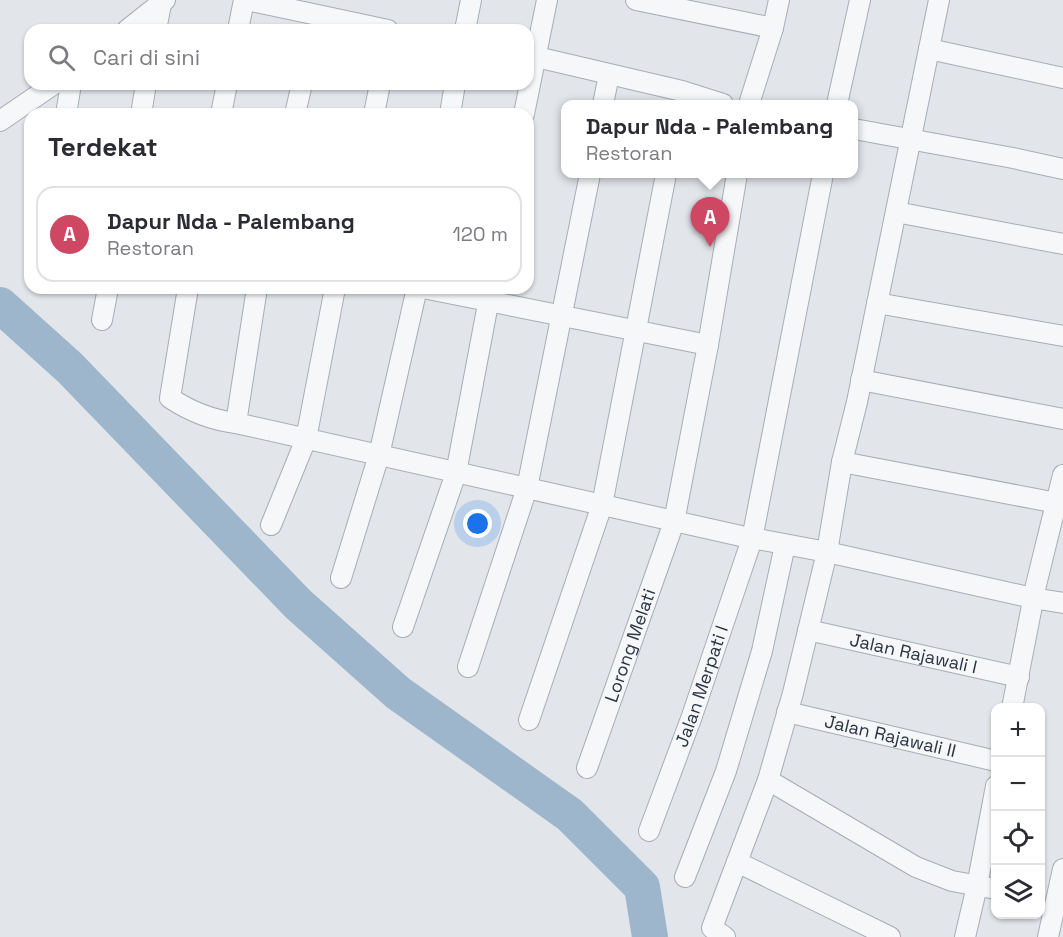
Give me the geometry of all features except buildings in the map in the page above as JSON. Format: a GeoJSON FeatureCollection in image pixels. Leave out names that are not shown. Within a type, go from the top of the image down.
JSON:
{"type":"FeatureCollection","features":[{"type":"Feature","properties":{"kind":"street"},"geometry":{"type":"LineString","coordinates":[[239,24],[245,0],[316,23]]}},
{"type":"Feature","properties":{"kind":"street"},"geometry":{"type":"LineString","coordinates":[[466,24],[471,0]]}},
{"type":"Feature","properties":{"kind":"street"},"geometry":{"type":"LineString","coordinates":[[534,48],[547,0]]}},
{"type":"Feature","properties":{"kind":"street"},"geometry":{"type":"LineString","coordinates":[[636,0],[773,28]]}},
{"type":"Feature","properties":{"kind":"street"},"geometry":{"type":"LineString","coordinates":[[751,100],[773,28],[779,0]]}},
{"type":"Feature","properties":{"kind":"street"},"geometry":{"type":"LineString","coordinates":[[838,100],[860,0]]}},
{"type":"Feature","properties":{"kind":"street"},"geometry":{"type":"LineString","coordinates":[[725,937],[711,928],[768,780],[808,630],[827,552],[842,462],[939,0]]}},
{"type":"Feature","properties":{"kind":"street"},"geometry":{"type":"LineString","coordinates":[[135,24],[163,2]]}},
{"type":"Feature","properties":{"kind":"street"},"geometry":{"type":"LineString","coordinates":[[158,24],[163,2]]}},
{"type":"Feature","properties":{"kind":"street"},"geometry":{"type":"LineString","coordinates":[[929,49],[1063,78]]}},
{"type":"Feature","properties":{"kind":"street"},"geometry":{"type":"LineString","coordinates":[[534,56],[609,75],[681,98]]}},
{"type":"Feature","properties":{"kind":"street"},"geometry":{"type":"LineString","coordinates":[[604,100],[609,75]]}},
{"type":"Feature","properties":{"kind":"street"},"geometry":{"type":"LineString","coordinates":[[0,121],[45,90]]}},
{"type":"Feature","properties":{"kind":"street"},"geometry":{"type":"LineString","coordinates":[[67,108],[70,90]]}},
{"type":"Feature","properties":{"kind":"street"},"geometry":{"type":"LineString","coordinates":[[142,108],[145,90]]}},
{"type":"Feature","properties":{"kind":"street"},"geometry":{"type":"LineString","coordinates":[[222,108],[226,90]]}},
{"type":"Feature","properties":{"kind":"street"},"geometry":{"type":"LineString","coordinates":[[296,108],[301,90]]}},
{"type":"Feature","properties":{"kind":"street"},"geometry":{"type":"LineString","coordinates":[[375,108],[379,90]]}},
{"type":"Feature","properties":{"kind":"street"},"geometry":{"type":"LineString","coordinates":[[451,108],[454,90]]}},
{"type":"Feature","properties":{"kind":"street"},"geometry":{"type":"LineString","coordinates":[[525,108],[527,90]]}},
{"type":"Feature","properties":{"kind":"street"},"geometry":{"type":"LineString","coordinates":[[858,130],[1063,169]]}},
{"type":"Feature","properties":{"kind":"street"},"geometry":{"type":"LineString","coordinates":[[468,667],[527,489],[589,178]]}},
{"type":"Feature","properties":{"kind":"street"},"geometry":{"type":"LineString","coordinates":[[529,720],[602,505],[665,178]]}},
{"type":"Feature","properties":{"kind":"street","name":"Lorong Melati"},"geometry":{"type":"LineString","coordinates":[[587,768],[674,522],[708,345],[736,178]]}},
{"type":"Feature","properties":{"kind":"street","name":"Jalan Merpati I"},"geometry":{"type":"LineString","coordinates":[[648,831],[692,716],[752,538],[823,178]]}},
{"type":"Feature","properties":{"kind":"street"},"geometry":{"type":"LineString","coordinates":[[896,212],[1063,244]]}},
{"type":"Feature","properties":{"kind":"street"},"geometry":{"type":"LineString","coordinates":[[102,320],[107,294]]}},
{"type":"Feature","properties":{"kind":"street"},"geometry":{"type":"LineString","coordinates":[[187,294],[170,398],[198,414],[674,522],[827,552],[1063,603]]}},
{"type":"Feature","properties":{"kind":"street"},"geometry":{"type":"LineString","coordinates":[[236,423],[256,294]]}},
{"type":"Feature","properties":{"kind":"street"},"geometry":{"type":"LineString","coordinates":[[271,525],[306,439],[334,294]]}},
{"type":"Feature","properties":{"kind":"street"},"geometry":{"type":"LineString","coordinates":[[341,578],[380,455],[416,294]]}},
{"type":"Feature","properties":{"kind":"street"},"geometry":{"type":"LineString","coordinates":[[404,627],[456,472],[490,295],[562,316],[708,345]]}},
{"type":"Feature","properties":{"kind":"street"},"geometry":{"type":"LineString","coordinates":[[877,303],[1063,336]]}},
{"type":"Feature","properties":{"kind":"street"},"geometry":{"type":"LineString","coordinates":[[861,380],[1063,419]]}},
{"type":"Feature","properties":{"kind":"street"},"geometry":{"type":"LineString","coordinates":[[842,462],[1056,503]]}},
{"type":"Feature","properties":{"kind":"street"},"geometry":{"type":"LineString","coordinates":[[1013,703],[1033,598],[1063,475]]}},
{"type":"Feature","properties":{"kind":"street"},"geometry":{"type":"LineString","coordinates":[[685,877],[726,771],[762,651],[785,545]]}},
{"type":"Feature","properties":{"kind":"street","name":"Jalan Rajawali I"},"geometry":{"type":"LineString","coordinates":[[808,630],[1018,677]]}},
{"type":"Feature","properties":{"kind":"street","name":"Jalan Rajawali II"},"geometry":{"type":"LineString","coordinates":[[787,712],[991,760]]}},
{"type":"Feature","properties":{"kind":"street"},"geometry":{"type":"LineString","coordinates":[[768,780],[916,867],[952,881],[986,887]]}},
{"type":"Feature","properties":{"kind":"street"},"geometry":{"type":"LineString","coordinates":[[965,937],[986,887],[994,811]]}},
{"type":"Feature","properties":{"kind":"street"},"geometry":{"type":"LineString","coordinates":[[737,862],[890,937]]}},
{"type":"Feature","properties":{"kind":"street"},"geometry":{"type":"LineString","coordinates":[[1048,937],[1053,899],[1063,869]]}},
{"type":"Feature","properties":{"kind":"waterway"},"geometry":{"type":"LineString","coordinates":[[0,305],[70,368],[298,604],[398,693],[570,815],[642,887],[650,937]]}},
{"type":"Feature","properties":{"kind":"place","name":"Dapur Nda - Palembang"},"geometry":{"type":"Point","coordinates":[710,247]}}]}
